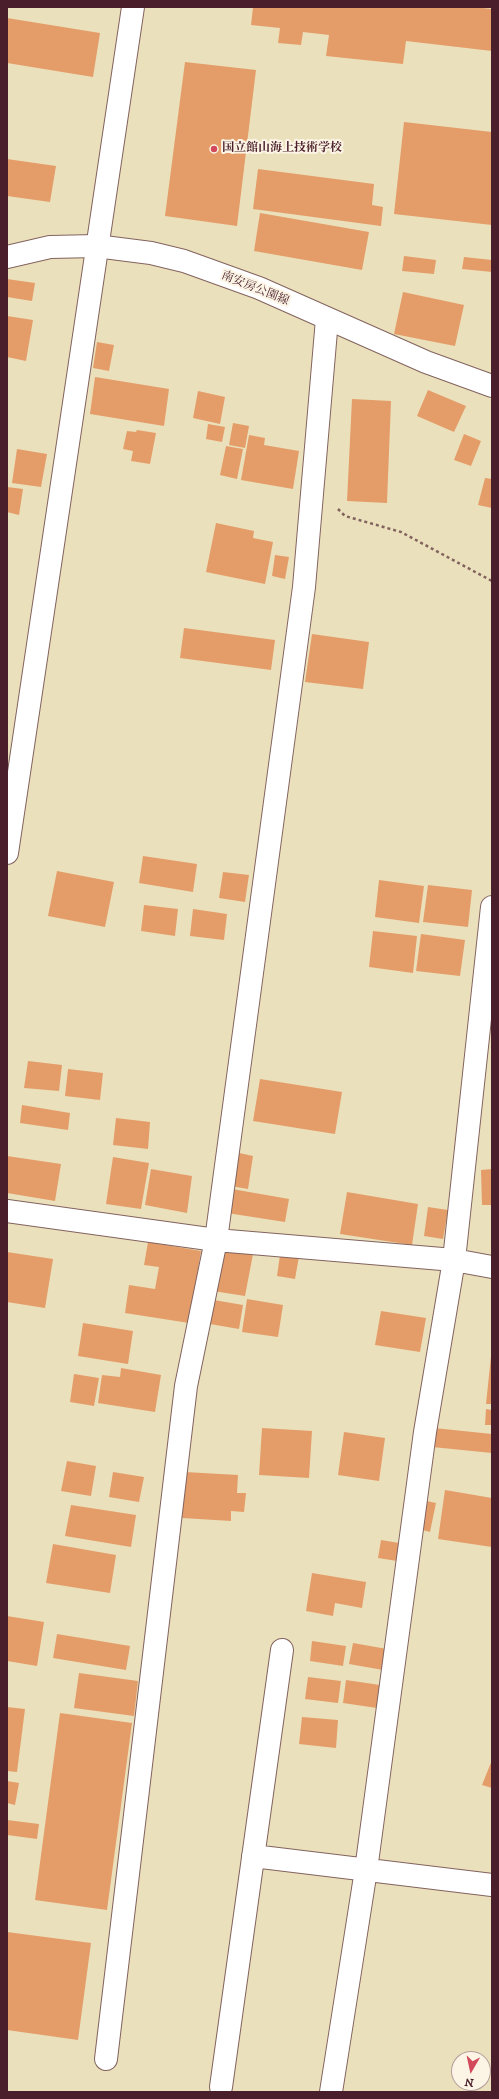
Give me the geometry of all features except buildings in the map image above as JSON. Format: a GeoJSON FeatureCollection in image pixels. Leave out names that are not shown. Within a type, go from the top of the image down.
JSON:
{"type":"FeatureCollection","features":[{"type":"Feature","properties":{"kind":"street"},"geometry":{"type":"LineString","coordinates":[[7,853],[96,246],[133,7]]}},
{"type":"Feature","properties":{"kind":"street","name":"南安房公園線"},"geometry":{"type":"LineString","coordinates":[[7,256],[50,247],[96,246],[151,252],[184,261],[259,288],[426,362],[492,386]]}},
{"type":"Feature","properties":{"kind":"street"},"geometry":{"type":"LineString","coordinates":[[106,2059],[186,1386],[216,1240],[303,595],[327,319]]}},
{"type":"Feature","properties":{"kind":"street"},"geometry":{"type":"LineString","coordinates":[[331,2092],[366,1870],[425,1432],[454,1260],[492,907]]}},
{"type":"Feature","properties":{"kind":"street"},"geometry":{"type":"LineString","coordinates":[[7,1211],[216,1240],[454,1260],[492,1267]]}},
{"type":"Feature","properties":{"kind":"street"},"geometry":{"type":"LineString","coordinates":[[221,2087],[282,1650]]}},
{"type":"Feature","properties":{"kind":"street"},"geometry":{"type":"LineString","coordinates":[[253,1856],[492,1885]]}},
{"type":"Feature","properties":{"kind":"path"},"geometry":{"type":"LineString","coordinates":[[312,488],[345,516],[401,532],[492,581]]}},
{"type":"Feature","properties":{"kind":"place","name":"国立館山海上技術学校"},"geometry":{"type":"Point","coordinates":[214,149]}}]}
